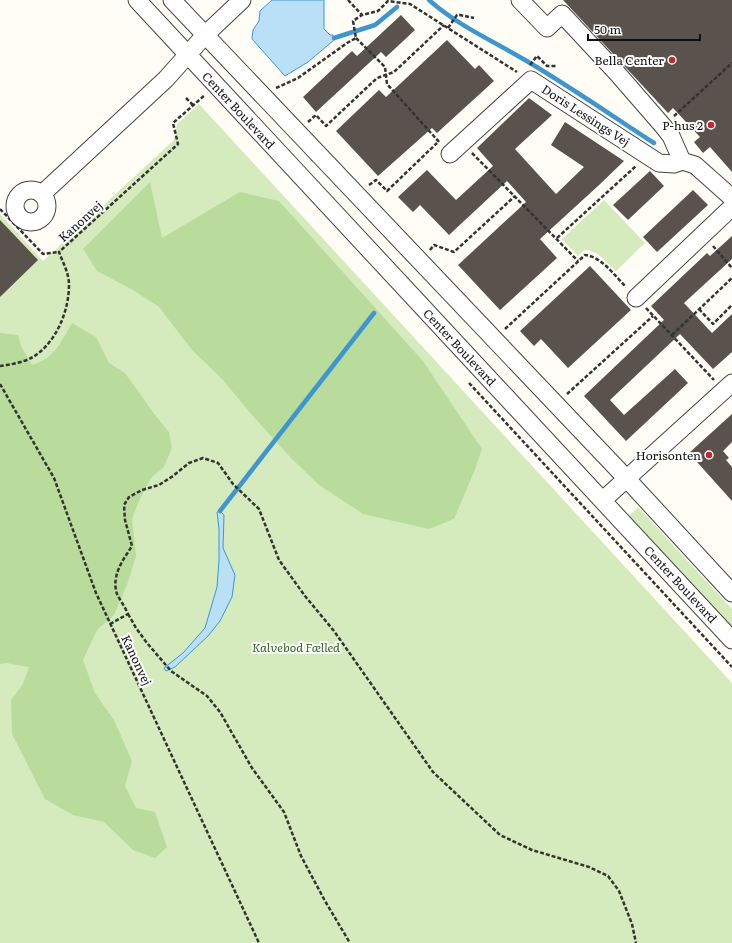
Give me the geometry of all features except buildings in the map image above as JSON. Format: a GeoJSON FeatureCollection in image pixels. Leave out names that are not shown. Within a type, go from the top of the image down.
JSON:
{"type":"FeatureCollection","features":[{"type":"Feature","properties":{"kind":"street","name":"Center Boulevard"},"geometry":{"type":"LineString","coordinates":[[137,0],[604,500],[732,640]]}},
{"type":"Feature","properties":{"kind":"street"},"geometry":{"type":"LineString","coordinates":[[172,0],[627,479],[732,593]]}},
{"type":"Feature","properties":{"kind":"street"},"geometry":{"type":"LineString","coordinates":[[16,220],[15,204],[20,195],[28,190],[33,190],[42,194],[166,79],[205,35],[242,0]]}},
{"type":"Feature","properties":{"kind":"street"},"geometry":{"type":"LineString","coordinates":[[520,0],[546,28],[566,11],[621,70],[671,136],[682,161]]}},
{"type":"Feature","properties":{"kind":"street","name":"Doris Lessings Vej"},"geometry":{"type":"LineString","coordinates":[[450,146],[531,80],[659,162],[674,164],[682,161],[695,165],[732,198]]}},
{"type":"Feature","properties":{"kind":"street"},"geometry":{"type":"LineString","coordinates":[[636,298],[732,207]]}},
{"type":"Feature","properties":{"kind":"street"},"geometry":{"type":"LineString","coordinates":[[604,500],[728,387]]}},
{"type":"Feature","properties":{"kind":"path"},"geometry":{"type":"LineString","coordinates":[[348,0],[362,15]]}},
{"type":"Feature","properties":{"kind":"path"},"geometry":{"type":"LineString","coordinates":[[531,80],[410,4],[388,1],[378,11],[362,15],[353,21],[356,37],[385,67],[387,84],[450,146],[515,196],[578,261]]}},
{"type":"Feature","properties":{"kind":"path"},"geometry":{"type":"LineString","coordinates":[[448,28],[457,15],[474,18]]}},
{"type":"Feature","properties":{"kind":"path"},"geometry":{"type":"LineString","coordinates":[[307,123],[316,115],[326,126],[377,78],[394,72],[444,25]]}},
{"type":"Feature","properties":{"kind":"path"},"geometry":{"type":"LineString","coordinates":[[262,95],[298,78],[356,37]]}},
{"type":"Feature","properties":{"kind":"path"},"geometry":{"type":"LineString","coordinates":[[532,61],[537,56],[547,66],[558,66]]}},
{"type":"Feature","properties":{"kind":"path"},"geometry":{"type":"LineString","coordinates":[[663,126],[732,63]]}},
{"type":"Feature","properties":{"kind":"path","name":"Kanonvej"},"geometry":{"type":"LineString","coordinates":[[0,366],[32,358],[47,346],[60,325],[66,308],[69,284],[66,269],[59,252],[178,144],[173,123],[206,94]]}},
{"type":"Feature","properties":{"kind":"path"},"geometry":{"type":"LineString","coordinates":[[186,98],[193,105]]}},
{"type":"Feature","properties":{"kind":"path"},"geometry":{"type":"LineString","coordinates":[[357,195],[376,180],[387,190],[450,146]]}},
{"type":"Feature","properties":{"kind":"path"},"geometry":{"type":"LineString","coordinates":[[557,238],[647,155]]}},
{"type":"Feature","properties":{"kind":"path"},"geometry":{"type":"LineString","coordinates":[[419,260],[434,246],[454,252],[515,196]]}},
{"type":"Feature","properties":{"kind":"path"},"geometry":{"type":"LineString","coordinates":[[0,208],[16,220],[43,254],[59,252]]}},
{"type":"Feature","properties":{"kind":"path"},"geometry":{"type":"LineString","coordinates":[[703,234],[732,268]]}},
{"type":"Feature","properties":{"kind":"path"},"geometry":{"type":"LineString","coordinates":[[494,339],[578,261],[585,255],[591,255],[601,261],[672,335],[728,387]]}},
{"type":"Feature","properties":{"kind":"path"},"geometry":{"type":"LineString","coordinates":[[672,335],[732,278]]}},
{"type":"Feature","properties":{"kind":"path"},"geometry":{"type":"LineString","coordinates":[[699,309],[712,324],[732,305]]}},
{"type":"Feature","properties":{"kind":"path"},"geometry":{"type":"LineString","coordinates":[[556,404],[653,316]]}},
{"type":"Feature","properties":{"kind":"path","name":"Kanonvej"},"geometry":{"type":"LineString","coordinates":[[0,384],[54,478],[96,593],[259,943]]}},
{"type":"Feature","properties":{"kind":"path"},"geometry":{"type":"LineString","coordinates":[[350,943],[301,856],[284,812],[252,768],[220,712],[207,696],[171,671],[136,628],[117,593],[116,578],[119,567],[132,546],[124,520],[124,506],[129,497],[142,490],[159,485],[189,463],[203,458],[218,463],[233,484],[259,509],[279,560],[305,596],[334,631],[433,772],[500,835],[532,850],[589,867],[608,876],[619,891],[632,924],[636,943]]}},
{"type":"Feature","properties":{"kind":"path"},"geometry":{"type":"LineString","coordinates":[[608,532],[732,667]]}},
{"type":"Feature","properties":{"kind":"path"},"geometry":{"type":"LineString","coordinates":[[110,624],[128,614]]}},
{"type":"Feature","properties":{"kind":"green space","name":"Kalvebod Fælled"},"geometry":{"type":"Polygon","coordinates":[[[199,104],[732,683],[732,943],[0,943],[0,214],[43,261],[174,140],[177,124],[199,104]]]}},
{"type":"Feature","properties":{"kind":"green space"},"geometry":{"type":"Polygon","coordinates":[[[150,182],[162,238],[240,192],[279,201],[423,361],[482,449],[454,519],[429,529],[363,514],[319,485],[291,458],[223,380],[192,350],[159,307],[133,290],[97,271],[83,249],[150,182]]]}},
{"type":"Feature","properties":{"kind":"green space"},"geometry":{"type":"Polygon","coordinates":[[[604,200],[645,243],[616,271],[602,257],[594,252],[584,250],[578,256],[562,239],[604,200]]]}},
{"type":"Feature","properties":{"kind":"green space"},"geometry":{"type":"Polygon","coordinates":[[[72,323],[96,337],[109,363],[125,373],[169,432],[172,448],[164,467],[151,478],[139,501],[132,519],[136,556],[128,582],[114,615],[97,630],[83,660],[95,693],[114,720],[132,761],[125,786],[136,808],[155,812],[167,847],[155,858],[133,850],[104,822],[73,815],[45,799],[12,734],[11,700],[23,684],[29,667],[6,663],[0,664],[0,333],[18,335],[21,346],[32,365],[40,362],[52,354],[61,343],[72,323]]]}},
{"type":"Feature","properties":{"kind":"green space"},"geometry":{"type":"Polygon","coordinates":[[[638,507],[732,609],[732,627],[629,516],[638,507]]]}},
{"type":"Feature","properties":{"kind":"water"},"geometry":{"type":"Polygon","coordinates":[[[272,0],[324,0],[324,29],[330,35],[333,35],[334,40],[308,62],[285,76],[252,39],[253,30],[259,21],[260,11],[272,0]]]}},
{"type":"Feature","properties":{"kind":"water"},"geometry":{"type":"Polygon","coordinates":[[[220,511],[224,515],[223,548],[235,575],[232,597],[220,621],[208,636],[175,667],[166,671],[164,668],[183,653],[205,628],[217,587],[219,529],[217,512],[220,511]]]}},
{"type":"Feature","properties":{"kind":"waterway"},"geometry":{"type":"LineString","coordinates":[[429,0],[463,25],[574,90],[654,143]]}},
{"type":"Feature","properties":{"kind":"waterway"},"geometry":{"type":"LineString","coordinates":[[334,38],[375,25],[397,7]]}},
{"type":"Feature","properties":{"kind":"waterway"},"geometry":{"type":"LineString","coordinates":[[220,511],[374,313]]}},
{"type":"Feature","properties":{"kind":"place","name":"Bella Center"},"geometry":{"type":"Point","coordinates":[672,60]}},
{"type":"Feature","properties":{"kind":"place","name":"P-hus 2"},"geometry":{"type":"Point","coordinates":[711,125]}},
{"type":"Feature","properties":{"kind":"place","name":"Horisonten"},"geometry":{"type":"Point","coordinates":[709,455]}}]}
